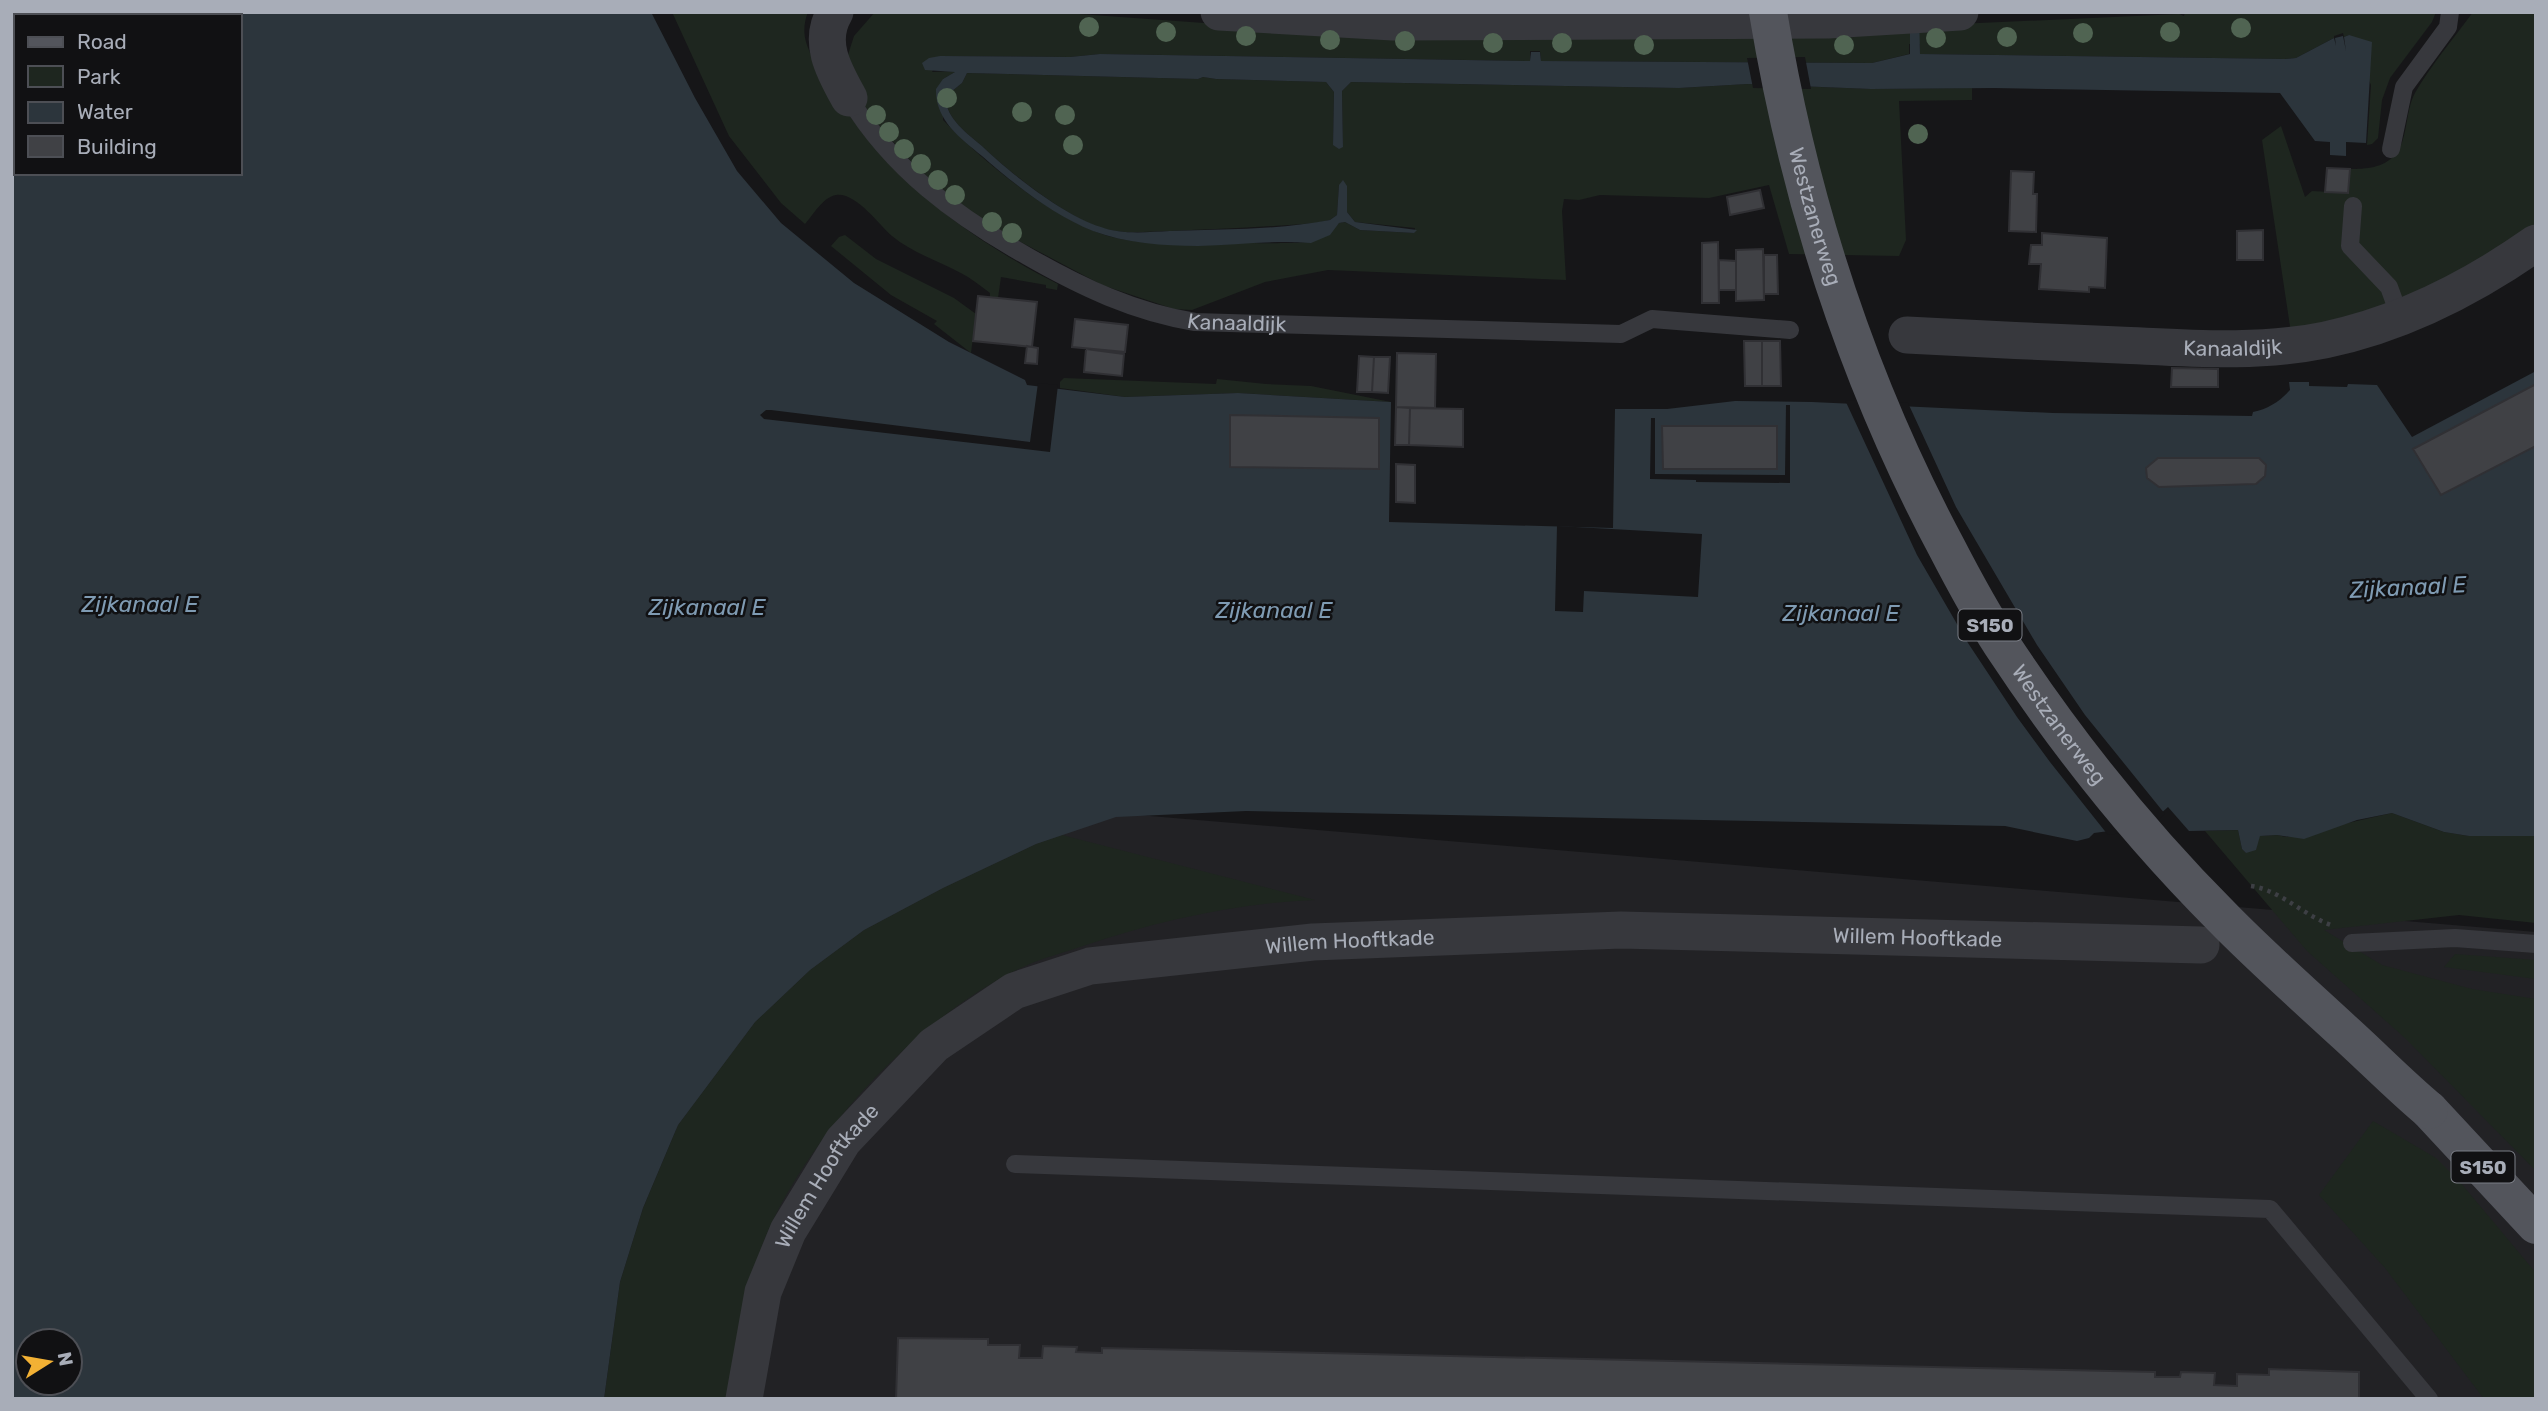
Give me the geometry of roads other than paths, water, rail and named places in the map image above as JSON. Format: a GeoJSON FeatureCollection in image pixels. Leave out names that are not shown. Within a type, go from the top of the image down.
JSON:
{"type":"FeatureCollection","features":[{"type":"Feature","properties":{"kind":"main road","name":"Westzanerweg"},"geometry":{"type":"LineString","coordinates":[[1768,12],[1789,124],[1807,196],[1848,327],[1868,380],[1923,503],[2001,643],[2099,778],[2178,871],[2222,918],[2429,1110],[2536,1225]]}},
{"type":"Feature","properties":{"kind":"street","name":"Kanaaldijk"},"geometry":{"type":"LineString","coordinates":[[835,12],[829,21],[827,48],[849,99]]}},
{"type":"Feature","properties":{"kind":"street"},"geometry":{"type":"LineString","coordinates":[[1219,12],[1393,22],[1828,20],[1960,12]]}},
{"type":"Feature","properties":{"kind":"street","name":"Kanaaldijk"},"geometry":{"type":"LineString","coordinates":[[1907,335],[2237,350],[2325,340],[2444,300],[2474,284],[2536,243]]}},
{"type":"Feature","properties":{"kind":"street","name":"Willem Hooftkade"},"geometry":{"type":"LineString","coordinates":[[744,1399],[764,1292],[788,1231],[843,1142],[934,1045],[1013,991],[1090,966],[1313,942],[1621,930],[2201,945]]}},
{"type":"Feature","properties":{"kind":"lane"},"geometry":{"type":"LineString","coordinates":[[2391,149],[2404,87],[2448,27],[2450,12]]}},
{"type":"Feature","properties":{"kind":"lane","name":"Kanaaldijk"},"geometry":{"type":"LineString","coordinates":[[849,99],[875,136],[912,177],[946,205],[982,230],[1057,274],[1098,294],[1145,312],[1195,323],[1621,334],[1651,319],[1790,330]]}},
{"type":"Feature","properties":{"kind":"lane"},"geometry":{"type":"LineString","coordinates":[[2353,206],[2350,246],[2389,287],[2400,317]]}},
{"type":"Feature","properties":{"kind":"lane"},"geometry":{"type":"LineString","coordinates":[[2352,943],[2455,938],[2536,944]]}},
{"type":"Feature","properties":{"kind":"lane"},"geometry":{"type":"LineString","coordinates":[[1015,1164],[2270,1209],[2428,1399]]}},
{"type":"Feature","properties":{"kind":"water","name":"Zijkanaal E"},"geometry":{"type":"Polygon","coordinates":[[[12,12],[651,12],[695,98],[737,171],[781,223],[854,283],[949,342],[1025,380],[1027,385],[1125,397],[1238,393],[1391,402],[1389,522],[1613,528],[1615,409],[1667,409],[1735,401],[2053,413],[2252,416],[2253,412],[2269,407],[2286,394],[2290,390],[2289,382],[2309,382],[2309,386],[2377,385],[2412,437],[2536,371],[2536,836],[2469,836],[2444,832],[2392,813],[2357,820],[2304,839],[2277,835],[2260,836],[2256,850],[2246,853],[2242,849],[2238,830],[2189,831],[2168,807],[2147,826],[2094,833],[2089,838],[2077,841],[2005,826],[1246,811],[1116,817],[1036,844],[943,888],[864,930],[810,970],[755,1022],[678,1125],[643,1208],[620,1282],[604,1399],[12,1399],[12,12]]]}},
{"type":"Feature","properties":{"kind":"water"},"geometry":{"type":"Polygon","coordinates":[[[1910,12],[1919,12],[1920,54],[2285,59],[2296,58],[2334,38],[2336,46],[2335,38],[2343,36],[2346,51],[2344,37],[2349,35],[2372,42],[2366,143],[2346,142],[2346,156],[2330,155],[2330,142],[2315,141],[2280,93],[1994,88],[1871,89],[1747,84],[1679,88],[1351,82],[1342,91],[1343,147],[1339,149],[1333,145],[1334,92],[1326,82],[967,73],[962,83],[946,96],[949,111],[958,124],[1007,168],[1070,213],[1109,230],[1135,232],[1250,228],[1330,220],[1337,215],[1339,185],[1343,180],[1347,186],[1347,212],[1355,222],[1417,230],[1414,233],[1360,230],[1345,222],[1339,223],[1330,235],[1311,243],[1172,245],[1131,241],[1093,231],[1034,198],[965,142],[944,119],[936,89],[943,79],[955,72],[925,70],[922,63],[929,58],[940,56],[1070,57],[1100,54],[1530,61],[1531,52],[1540,52],[1541,61],[1872,63],[1910,54],[1910,12]]]}}]}
